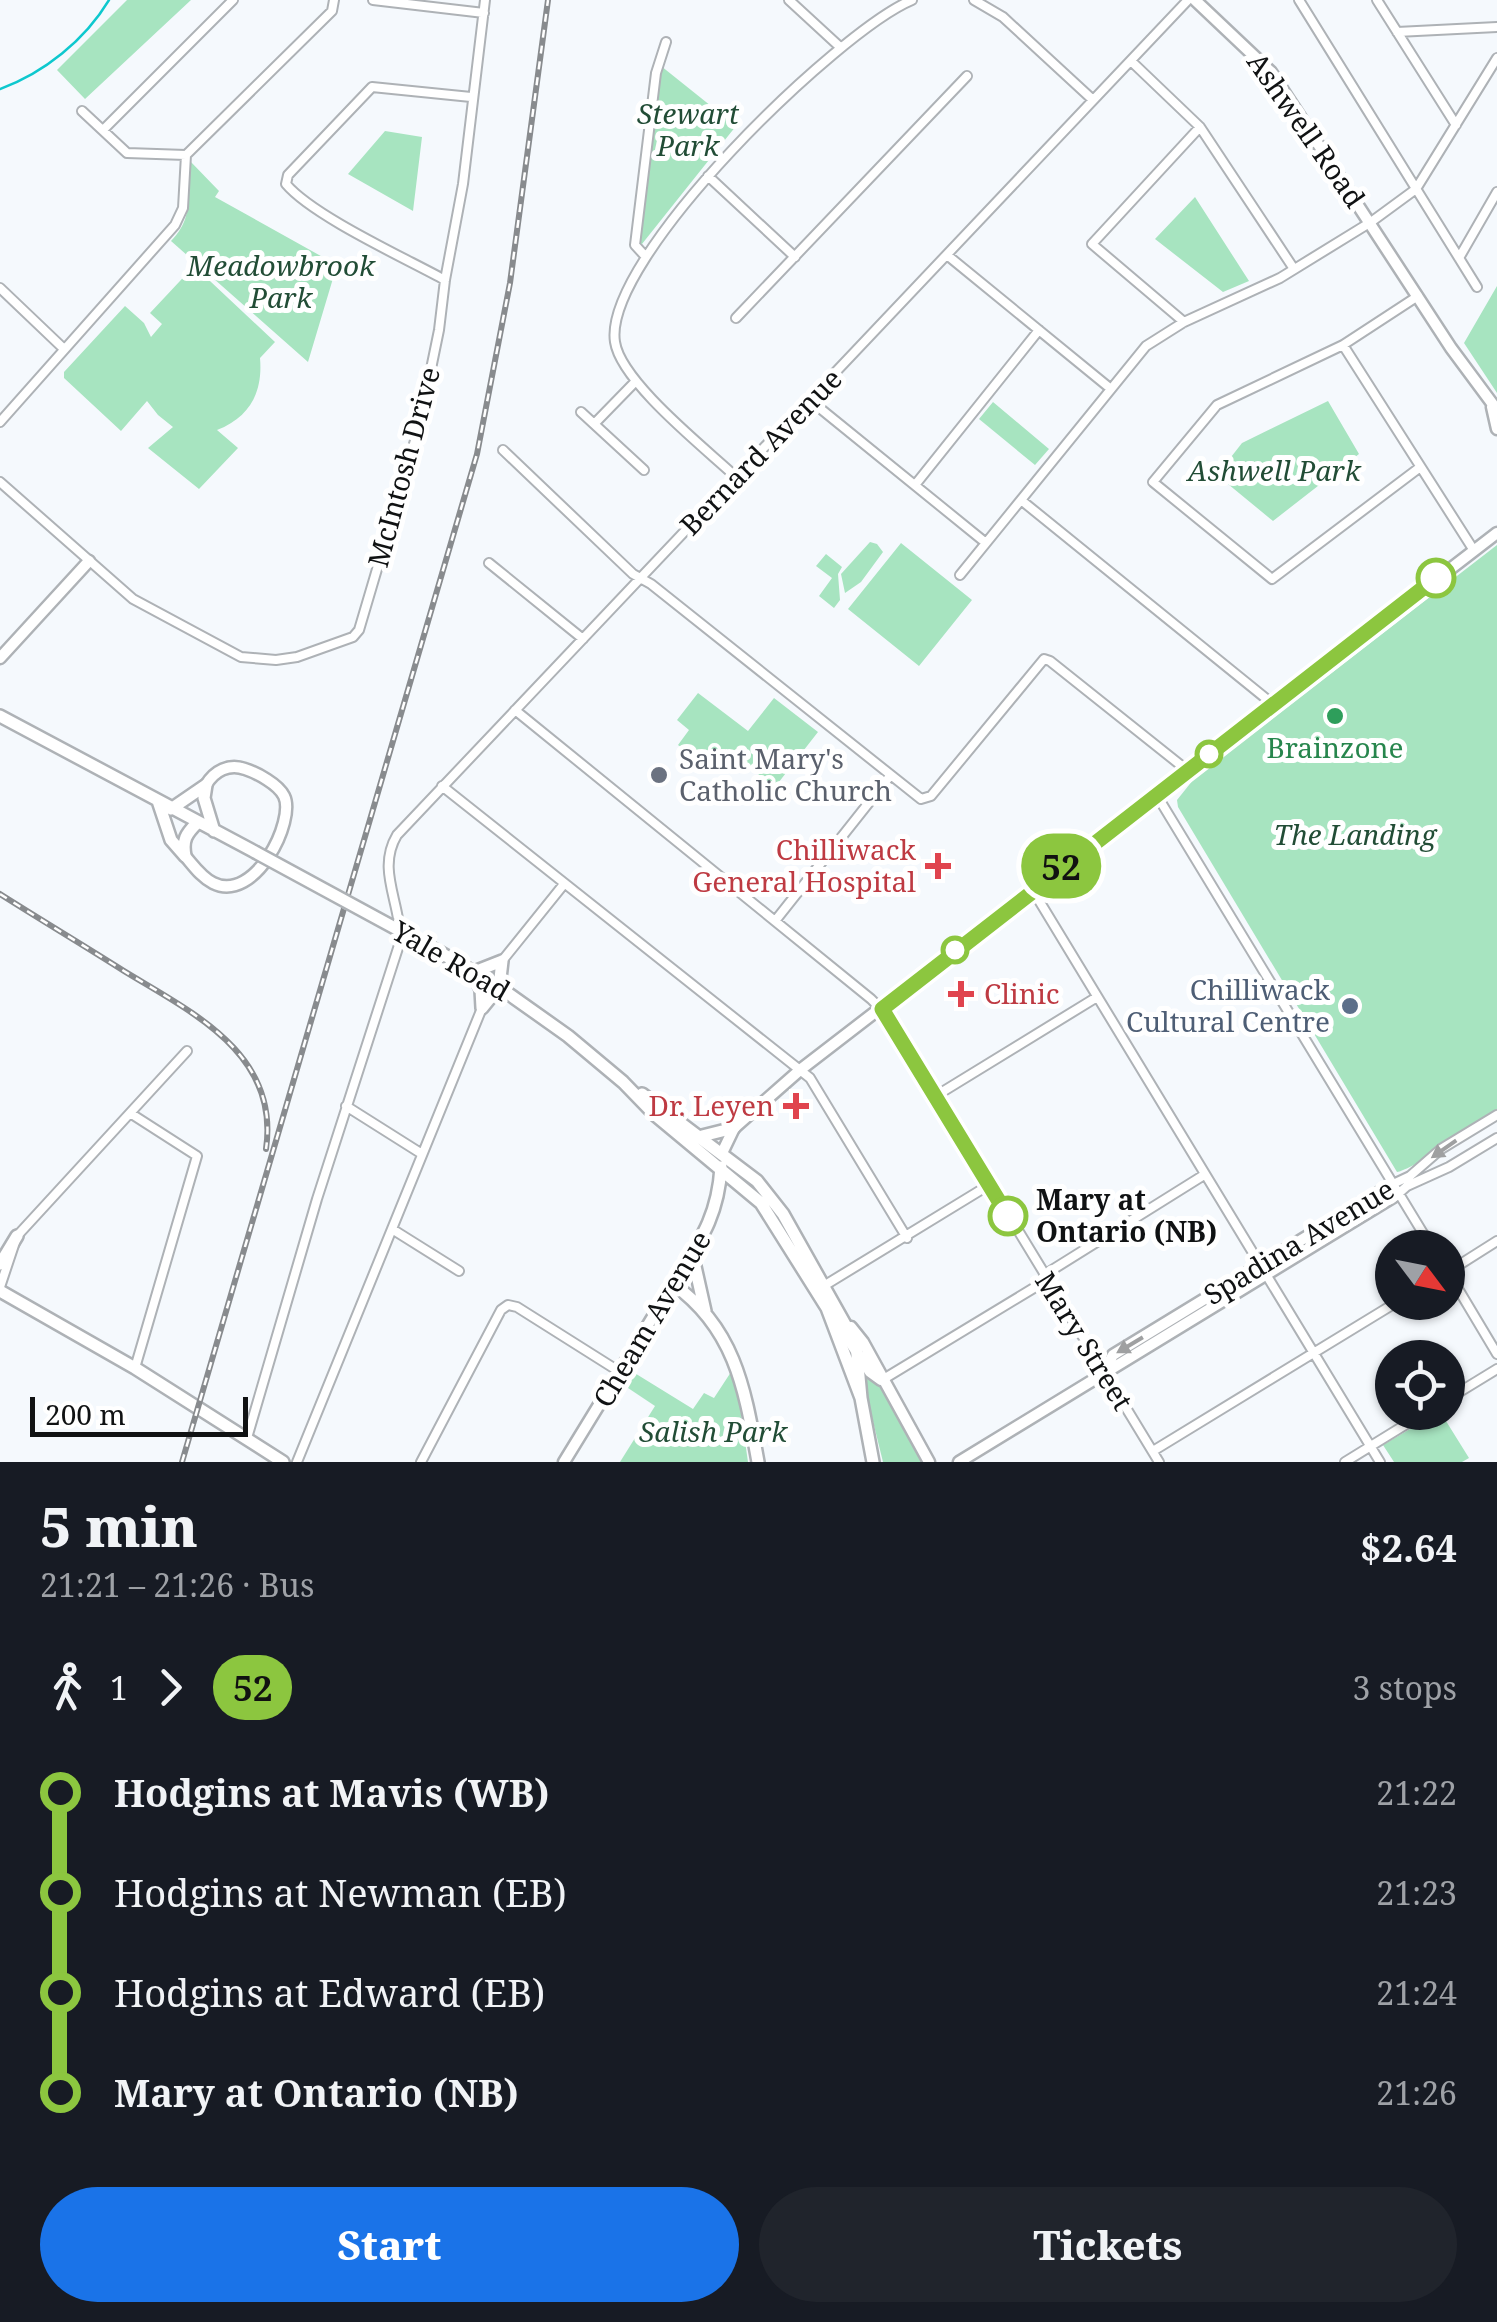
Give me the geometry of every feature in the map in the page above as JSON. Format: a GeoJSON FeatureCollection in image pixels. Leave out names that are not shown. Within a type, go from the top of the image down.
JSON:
{"type":"FeatureCollection","features":[{"type":"Feature","properties":{"kind":"main road","name":"Yale Road"},"geometry":{"type":"LineString","coordinates":[[0,716],[474,972],[702,1136],[771,1195],[821,1289],[861,1398]]}},
{"type":"Feature","properties":{"kind":"main road"},"geometry":{"type":"LineString","coordinates":[[171,809],[206,784]]}},
{"type":"Feature","properties":{"kind":"main road"},"geometry":{"type":"LineString","coordinates":[[206,784],[206,807],[214,831]]}},
{"type":"Feature","properties":{"kind":"main road"},"geometry":{"type":"LineString","coordinates":[[158,801],[171,840],[185,856]]}},
{"type":"Feature","properties":{"kind":"main road"},"geometry":{"type":"LineString","coordinates":[[185,856],[182,844],[197,823]]}},
{"type":"Feature","properties":{"kind":"main road"},"geometry":{"type":"LineString","coordinates":[[502,961],[499,988],[482,1008],[474,972],[502,961]]}},
{"type":"Feature","properties":{"kind":"main road","name":"Yale Road"},"geometry":{"type":"LineString","coordinates":[[623,1082],[654,1114],[744,1187],[774,1219],[847,1323],[860,1358],[861,1398],[873,1462]]}},
{"type":"Feature","properties":{"kind":"main road"},"geometry":{"type":"LineString","coordinates":[[702,1136],[734,1128]]}},
{"type":"Feature","properties":{"kind":"main road","name":"Cheam Avenue"},"geometry":{"type":"LineString","coordinates":[[673,1284],[717,1205],[722,1153]]}},
{"type":"Feature","properties":{"kind":"main road"},"geometry":{"type":"LineString","coordinates":[[717,1205],[733,1190],[744,1187]]}},
{"type":"Feature","properties":{"kind":"main road"},"geometry":{"type":"LineString","coordinates":[[0,1264],[17,1236]]}},
{"type":"Feature","properties":{"kind":"main road"},"geometry":{"type":"LineString","coordinates":[[692,1253],[706,1312],[739,1369],[758,1462]]}},
{"type":"Feature","properties":{"kind":"main road"},"geometry":{"type":"LineString","coordinates":[[673,1284],[706,1312]]}},
{"type":"Feature","properties":{"kind":"main road"},"geometry":{"type":"LineString","coordinates":[[0,1290],[135,1368],[283,1462]]}},
{"type":"Feature","properties":{"kind":"street"},"geometry":{"type":"LineString","coordinates":[[102,130],[233,0]]}},
{"type":"Feature","properties":{"kind":"street"},"geometry":{"type":"LineString","coordinates":[[0,422],[180,218],[186,155],[332,11],[334,0]]}},
{"type":"Feature","properties":{"kind":"street"},"geometry":{"type":"LineString","coordinates":[[373,0],[484,14]]}},
{"type":"Feature","properties":{"kind":"street","name":"McIntosh Drive"},"geometry":{"type":"LineString","coordinates":[[89,561],[133,599],[241,657],[297,657],[352,637],[359,630],[419,427],[439,330],[444,280],[463,184],[486,0]]}},
{"type":"Feature","properties":{"kind":"street"},"geometry":{"type":"LineString","coordinates":[[790,0],[840,47]]}},
{"type":"Feature","properties":{"kind":"street"},"geometry":{"type":"LineString","coordinates":[[736,477],[636,382],[616,348],[614,329],[621,299],[646,257],[708,176],[840,47],[889,5],[912,0]]}},
{"type":"Feature","properties":{"kind":"street"},"geometry":{"type":"LineString","coordinates":[[974,0],[1003,17],[1093,100]]}},
{"type":"Feature","properties":{"kind":"street","name":"Bernard Avenue"},"geometry":{"type":"LineString","coordinates":[[346,1106],[399,945],[400,925],[388,875],[390,848],[401,830],[1191,0]]}},
{"type":"Feature","properties":{"kind":"street","name":"Ashwell Road"},"geometry":{"type":"LineString","coordinates":[[1191,0],[1271,72],[1494,408],[1497,429]]}},
{"type":"Feature","properties":{"kind":"street","name":"Ashwell Road"},"geometry":{"type":"LineString","coordinates":[[1299,0],[1477,287]]}},
{"type":"Feature","properties":{"kind":"street"},"geometry":{"type":"LineString","coordinates":[[1377,0],[1456,124]]}},
{"type":"Feature","properties":{"kind":"street"},"geometry":{"type":"LineString","coordinates":[[1397,32],[1497,27]]}},
{"type":"Feature","properties":{"kind":"street"},"geometry":{"type":"LineString","coordinates":[[646,257],[635,245],[656,73],[666,42]]}},
{"type":"Feature","properties":{"kind":"street","name":"Ashwell Road"},"geometry":{"type":"LineString","coordinates":[[1371,222],[1416,189],[1497,58]]}},
{"type":"Feature","properties":{"kind":"street"},"geometry":{"type":"LineString","coordinates":[[1130,61],[1200,126],[1294,269]]}},
{"type":"Feature","properties":{"kind":"street"},"geometry":{"type":"LineString","coordinates":[[1488,72],[1497,78]]}},
{"type":"Feature","properties":{"kind":"street"},"geometry":{"type":"LineString","coordinates":[[736,318],[968,76]]}},
{"type":"Feature","properties":{"kind":"street"},"geometry":{"type":"LineString","coordinates":[[444,280],[352,229],[286,184],[288,175],[372,86],[472,97]]}},
{"type":"Feature","properties":{"kind":"street"},"geometry":{"type":"LineString","coordinates":[[82,112],[127,153],[186,155]]}},
{"type":"Feature","properties":{"kind":"street"},"geometry":{"type":"LineString","coordinates":[[1184,322],[1092,244],[1200,126]]}},
{"type":"Feature","properties":{"kind":"street"},"geometry":{"type":"LineString","coordinates":[[708,176],[795,258]]}},
{"type":"Feature","properties":{"kind":"street"},"geometry":{"type":"LineString","coordinates":[[1459,258],[1497,192]]}},
{"type":"Feature","properties":{"kind":"street"},"geometry":{"type":"LineString","coordinates":[[960,576],[1146,346],[1184,322],[1294,269],[1371,222]]}},
{"type":"Feature","properties":{"kind":"street"},"geometry":{"type":"LineString","coordinates":[[947,255],[1112,389]]}},
{"type":"Feature","properties":{"kind":"street"},"geometry":{"type":"LineString","coordinates":[[0,288],[64,349]]}},
{"type":"Feature","properties":{"kind":"street"},"geometry":{"type":"LineString","coordinates":[[1418,296],[1342,346],[1216,405],[1152,482],[1272,580],[1418,468]]}},
{"type":"Feature","properties":{"kind":"street"},"geometry":{"type":"LineString","coordinates":[[915,485],[1038,330]]}},
{"type":"Feature","properties":{"kind":"street"},"geometry":{"type":"LineString","coordinates":[[1342,346],[1473,549]]}},
{"type":"Feature","properties":{"kind":"street"},"geometry":{"type":"LineString","coordinates":[[596,422],[636,382]]}},
{"type":"Feature","properties":{"kind":"street"},"geometry":{"type":"LineString","coordinates":[[810,401],[986,543]]}},
{"type":"Feature","properties":{"kind":"street"},"geometry":{"type":"LineString","coordinates":[[581,412],[644,470]]}},
{"type":"Feature","properties":{"kind":"street"},"geometry":{"type":"LineString","coordinates":[[502,450],[641,578],[924,800],[1044,660],[1188,771]]}},
{"type":"Feature","properties":{"kind":"street"},"geometry":{"type":"LineString","coordinates":[[0,482],[89,561],[0,658]]}},
{"type":"Feature","properties":{"kind":"street"},"geometry":{"type":"LineString","coordinates":[[1021,500],[1274,704]]}},
{"type":"Feature","properties":{"kind":"street"},"geometry":{"type":"LineString","coordinates":[[722,1153],[734,1128],[800,1070],[1497,533]]}},
{"type":"Feature","properties":{"kind":"street"},"geometry":{"type":"LineString","coordinates":[[488,563],[583,640]]}},
{"type":"Feature","properties":{"kind":"street","name":"Mary Street"},"geometry":{"type":"LineString","coordinates":[[515,710],[882,1009],[1160,1462]]}},
{"type":"Feature","properties":{"kind":"street"},"geometry":{"type":"LineString","coordinates":[[185,856],[214,884],[241,885],[253,878],[264,863],[287,808],[284,796],[274,786],[243,768],[226,767],[206,784]]}},
{"type":"Feature","properties":{"kind":"street"},"geometry":{"type":"LineString","coordinates":[[775,921],[890,776]]}},
{"type":"Feature","properties":{"kind":"street"},"geometry":{"type":"LineString","coordinates":[[442,786],[810,1078],[906,1238]]}},
{"type":"Feature","properties":{"kind":"street"},"geometry":{"type":"LineString","coordinates":[[1156,794],[1421,1230]]}},
{"type":"Feature","properties":{"kind":"street"},"geometry":{"type":"LineString","coordinates":[[502,961],[564,884]]}},
{"type":"Feature","properties":{"kind":"street"},"geometry":{"type":"LineString","coordinates":[[1032,890],[1380,1462]]}},
{"type":"Feature","properties":{"kind":"street"},"geometry":{"type":"LineString","coordinates":[[934,1097],[1096,996]]}},
{"type":"Feature","properties":{"kind":"street"},"geometry":{"type":"LineString","coordinates":[[297,1462],[482,1008]]}},
{"type":"Feature","properties":{"kind":"street"},"geometry":{"type":"LineString","coordinates":[[0,1290],[17,1236],[187,1051]]}},
{"type":"Feature","properties":{"kind":"street"},"geometry":{"type":"LineString","coordinates":[[246,1438],[346,1106],[422,1154]]}},
{"type":"Feature","properties":{"kind":"street"},"geometry":{"type":"LineString","coordinates":[[130,1113],[197,1156],[135,1368]]}},
{"type":"Feature","properties":{"kind":"street","name":"Spadina Avenue"},"geometry":{"type":"LineString","coordinates":[[959,1462],[1103,1372],[1114,1355],[1395,1189],[1441,1149],[1497,1115]]}},
{"type":"Feature","properties":{"kind":"street","name":"Spadina Avenue"},"geometry":{"type":"LineString","coordinates":[[1395,1189],[1449,1167],[1497,1138]]}},
{"type":"Feature","properties":{"kind":"street"},"geometry":{"type":"LineString","coordinates":[[882,1380],[1204,1174]]}},
{"type":"Feature","properties":{"kind":"street"},"geometry":{"type":"LineString","coordinates":[[821,1289],[989,1186]]}},
{"type":"Feature","properties":{"kind":"street"},"geometry":{"type":"LineString","coordinates":[[392,1229],[459,1271]]}},
{"type":"Feature","properties":{"kind":"street"},"geometry":{"type":"LineString","coordinates":[[1465,1261],[1497,1241]]}},
{"type":"Feature","properties":{"kind":"street","name":"Cheam Avenue"},"geometry":{"type":"LineString","coordinates":[[564,1462],[673,1284]]}},
{"type":"Feature","properties":{"kind":"street"},"geometry":{"type":"LineString","coordinates":[[1465,1300],[1497,1354]]}},
{"type":"Feature","properties":{"kind":"street"},"geometry":{"type":"LineString","coordinates":[[421,1462],[501,1310],[508,1305],[620,1372]]}},
{"type":"Feature","properties":{"kind":"street"},"geometry":{"type":"LineString","coordinates":[[827,1308],[860,1358],[882,1380]]}},
{"type":"Feature","properties":{"kind":"street"},"geometry":{"type":"LineString","coordinates":[[1153,1452],[1375,1315]]}},
{"type":"Feature","properties":{"kind":"street"},"geometry":{"type":"LineString","coordinates":[[847,1323],[864,1342],[929,1462]]}},
{"type":"Feature","properties":{"kind":"street"},"geometry":{"type":"LineString","coordinates":[[1465,1389],[1497,1369]]}},
{"type":"Feature","properties":{"kind":"street"},"geometry":{"type":"LineString","coordinates":[[1344,1462],[1396,1430]]}},
{"type":"Feature","properties":{"kind":"green space"},"geometry":{"type":"Polygon","coordinates":[[[127,0],[191,0],[85,99],[57,70],[127,0]]]}},
{"type":"Feature","properties":{"kind":"green space","name":"Stewart Park"},"geometry":{"type":"Polygon","coordinates":[[[661,66],[736,126],[638,249],[661,66]]]}},
{"type":"Feature","properties":{"kind":"green space"},"geometry":{"type":"Polygon","coordinates":[[[385,131],[422,137],[413,211],[348,174],[385,131]]]}},
{"type":"Feature","properties":{"kind":"green space","name":"Meadowbrook Park"},"geometry":{"type":"Polygon","coordinates":[[[190,161],[219,191],[215,197],[337,265],[308,362],[171,241],[187,212],[190,161]]]}},
{"type":"Feature","properties":{"kind":"green space"},"geometry":{"type":"Polygon","coordinates":[[[1195,197],[1249,281],[1223,292],[1155,239],[1195,197]]]}},
{"type":"Feature","properties":{"kind":"green space"},"geometry":{"type":"Polygon","coordinates":[[[194,266],[275,342],[260,358],[259,382],[252,402],[238,418],[217,430],[238,448],[199,489],[148,448],[173,427],[147,401],[121,431],[64,378],[64,372],[125,306],[144,323],[151,337],[162,324],[150,313],[194,266]]]}},
{"type":"Feature","properties":{"kind":"green space"},"geometry":{"type":"Polygon","coordinates":[[[1497,286],[1497,393],[1464,343],[1497,286]]]}},
{"type":"Feature","properties":{"kind":"green space","name":"Ashwell Park"},"geometry":{"type":"Polygon","coordinates":[[[1328,401],[1359,454],[1273,521],[1217,475],[1242,443],[1328,401]]]}},
{"type":"Feature","properties":{"kind":"green space"},"geometry":{"type":"Polygon","coordinates":[[[993,402],[1049,449],[1035,465],[979,419],[993,402]]]}},
{"type":"Feature","properties":{"kind":"green space"},"geometry":{"type":"Polygon","coordinates":[[[870,542],[883,552],[861,582],[845,593],[841,574],[870,542]]]}},
{"type":"Feature","properties":{"kind":"green space"},"geometry":{"type":"Polygon","coordinates":[[[901,543],[972,600],[919,666],[848,609],[901,543]]]}},
{"type":"Feature","properties":{"kind":"green space","name":"The Landing"},"geometry":{"type":"Polygon","coordinates":[[[1497,545],[1497,1112],[1397,1172],[1177,800],[1193,780],[1497,545]]]}},
{"type":"Feature","properties":{"kind":"green space"},"geometry":{"type":"Polygon","coordinates":[[[826,554],[842,567],[838,574],[840,600],[834,608],[819,596],[832,578],[816,566],[826,554]]]}},
{"type":"Feature","properties":{"kind":"green space"},"geometry":{"type":"Polygon","coordinates":[[[698,693],[748,731],[774,698],[818,732],[775,787],[727,750],[711,770],[678,745],[689,730],[677,720],[698,693]]]}},
{"type":"Feature","properties":{"kind":"green space"},"geometry":{"type":"Polygon","coordinates":[[[865,1370],[880,1383],[923,1462],[883,1462],[865,1389],[865,1370]]]}},
{"type":"Feature","properties":{"kind":"green space","name":"Salish Park"},"geometry":{"type":"Polygon","coordinates":[[[633,1372],[693,1409],[704,1393],[714,1398],[731,1372],[737,1386],[748,1462],[620,1462],[655,1406],[625,1386],[633,1372]]]}},
{"type":"Feature","properties":{"kind":"green space"},"geometry":{"type":"Polygon","coordinates":[[[1408,1430],[1452,1430],[1469,1458],[1462,1462],[1394,1462],[1383,1445],[1408,1430]]]}},
{"type":"Feature","properties":{"kind":"waterway"},"geometry":{"type":"LineString","coordinates":[[0,89],[62,54],[88,29],[109,0]]}},
{"type":"Feature","properties":{"kind":"railway"},"geometry":{"type":"LineString","coordinates":[[182,1462],[477,454],[510,283],[548,0]]}},
{"type":"Feature","properties":{"kind":"railway"},"geometry":{"type":"LineString","coordinates":[[0,894],[176,1003],[225,1039],[245,1061],[259,1086],[267,1115],[266,1149]]}},
{"type":"Feature","properties":{"kind":"bus line","name":"52"},"geometry":{"type":"LineString","coordinates":[[1008,1216],[882,1009],[1012,904],[1436,578]]}},
{"type":"Feature","properties":{"kind":"place","name":"Brainzone"},"geometry":{"type":"Point","coordinates":[1335,716]}},
{"type":"Feature","properties":{"kind":"place","name":"Saint Mary's Catholic Church"},"geometry":{"type":"Point","coordinates":[659,775]}},
{"type":"Feature","properties":{"kind":"place","name":"Chilliwack General Hospital"},"geometry":{"type":"Point","coordinates":[938,866]}},
{"type":"Feature","properties":{"kind":"place","name":"Clinic"},"geometry":{"type":"Point","coordinates":[961,994]}},
{"type":"Feature","properties":{"kind":"place","name":"Chilliwack Cultural Centre"},"geometry":{"type":"Point","coordinates":[1350,1006]}},
{"type":"Feature","properties":{"kind":"place","name":"Dr. Leyen"},"geometry":{"type":"Point","coordinates":[796,1106]}},
{"type":"Feature","properties":{"kind":"place","name":"Mary at Ontario (NB)"},"geometry":{"type":"Point","coordinates":[1008,1216]}}]}
